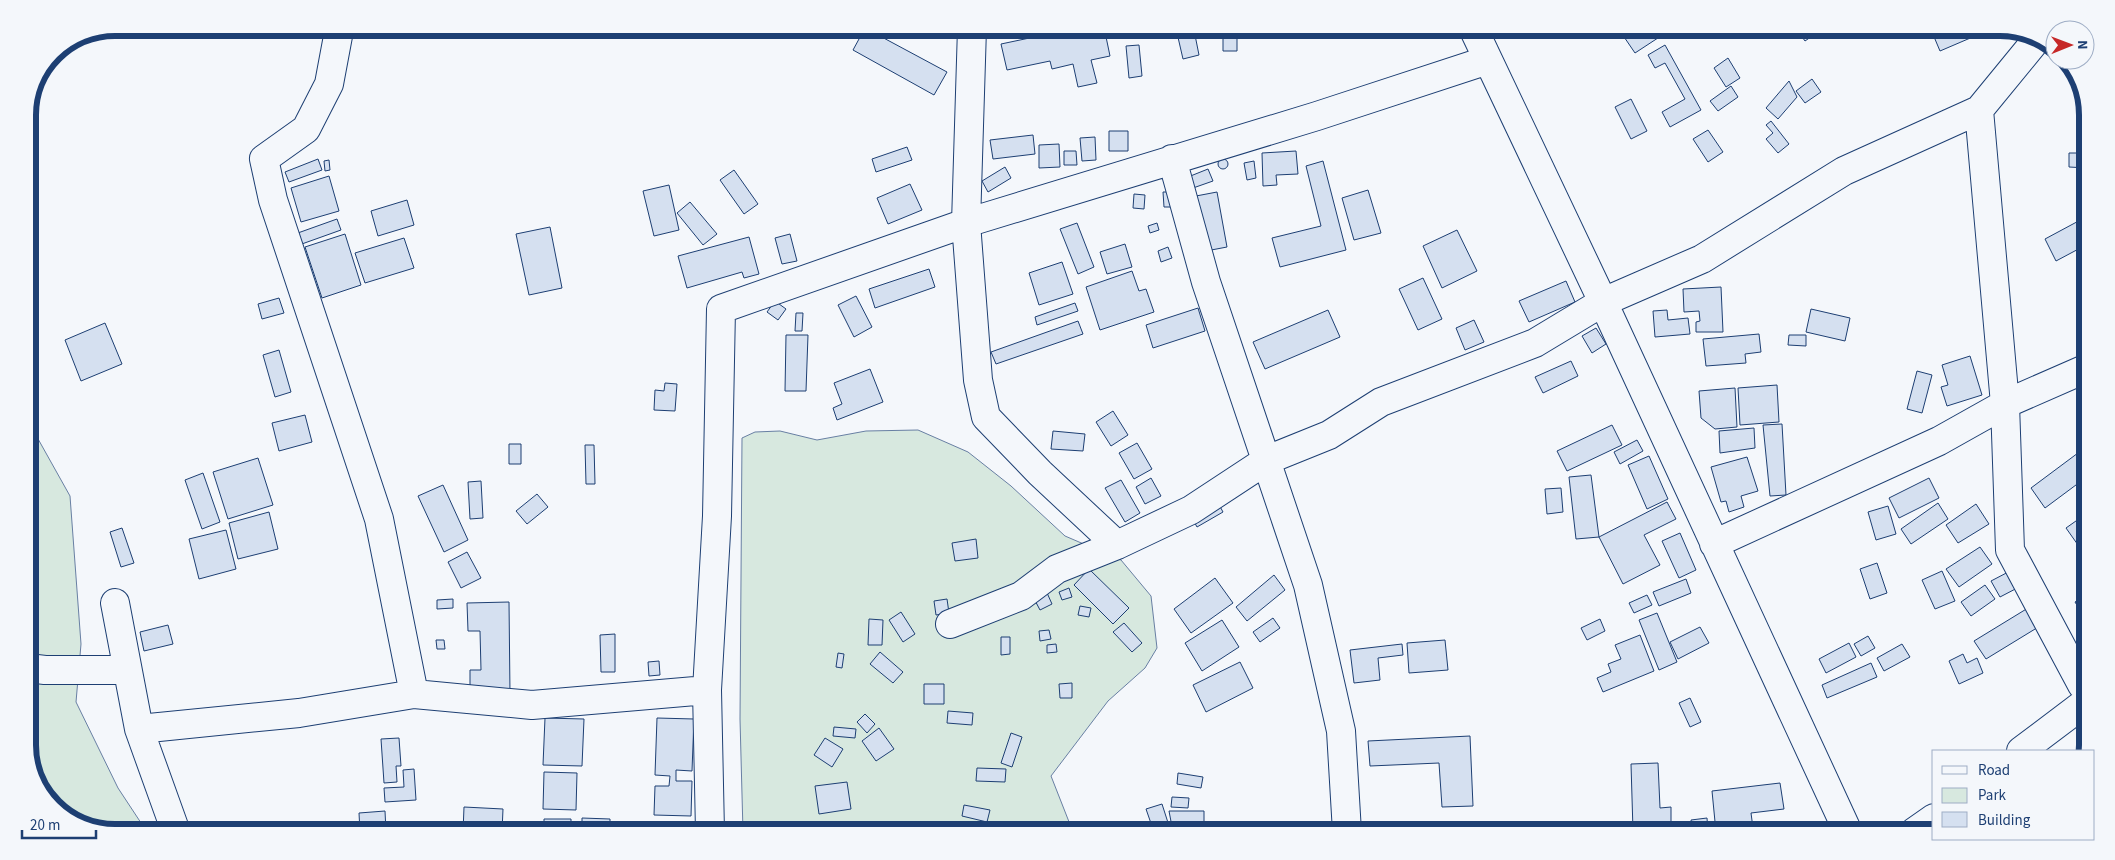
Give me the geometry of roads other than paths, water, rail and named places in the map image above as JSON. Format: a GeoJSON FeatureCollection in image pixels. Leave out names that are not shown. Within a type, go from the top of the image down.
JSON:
{"type":"FeatureCollection","features":[{"type":"Feature","properties":{"kind":"street"},"geometry":{"type":"LineString","coordinates":[[338,36],[330,84],[306,130],[264,159],[273,200],[379,520],[414,694]]}},
{"type":"Feature","properties":{"kind":"street"},"geometry":{"type":"LineString","coordinates":[[972,36],[966,223],[978,380],[986,417],[1040,473],[1117,545]]}},
{"type":"Feature","properties":{"kind":"street"},"geometry":{"type":"LineString","coordinates":[[1477,36],[1603,302],[1844,824]]}},
{"type":"Feature","properties":{"kind":"street"},"geometry":{"type":"LineString","coordinates":[[950,624],[1021,596],[1057,569],[1117,545],[1190,510],[1267,460],[1329,435],[1381,402],[1535,343],[1603,302],[1702,259],[1844,171],[1979,110],[2034,43]]}},
{"type":"Feature","properties":{"kind":"street"},"geometry":{"type":"LineString","coordinates":[[710,824],[707,690],[717,516],[722,309],[966,223],[1317,116],[1488,60]]}},
{"type":"Feature","properties":{"kind":"street"},"geometry":{"type":"LineString","coordinates":[[1979,110],[2005,404],[2010,550],[2079,679]]}},
{"type":"Feature","properties":{"kind":"street"},"geometry":{"type":"LineString","coordinates":[[1172,159],[1206,282],[1308,585],[1341,732],[1347,824]]}},
{"type":"Feature","properties":{"kind":"street"},"geometry":{"type":"LineString","coordinates":[[1714,544],[1939,441],[2005,404],[2079,372]]}},
{"type":"Feature","properties":{"kind":"street"},"geometry":{"type":"LineString","coordinates":[[115,603],[138,729],[173,824]]}},
{"type":"Feature","properties":{"kind":"street"},"geometry":{"type":"LineString","coordinates":[[36,669],[127,670]]}},
{"type":"Feature","properties":{"kind":"street"},"geometry":{"type":"LineString","coordinates":[[138,729],[299,713],[414,694],[532,704],[707,690]]}},
{"type":"Feature","properties":{"kind":"street"},"geometry":{"type":"LineString","coordinates":[[2022,750],[2079,707]]}}]}
